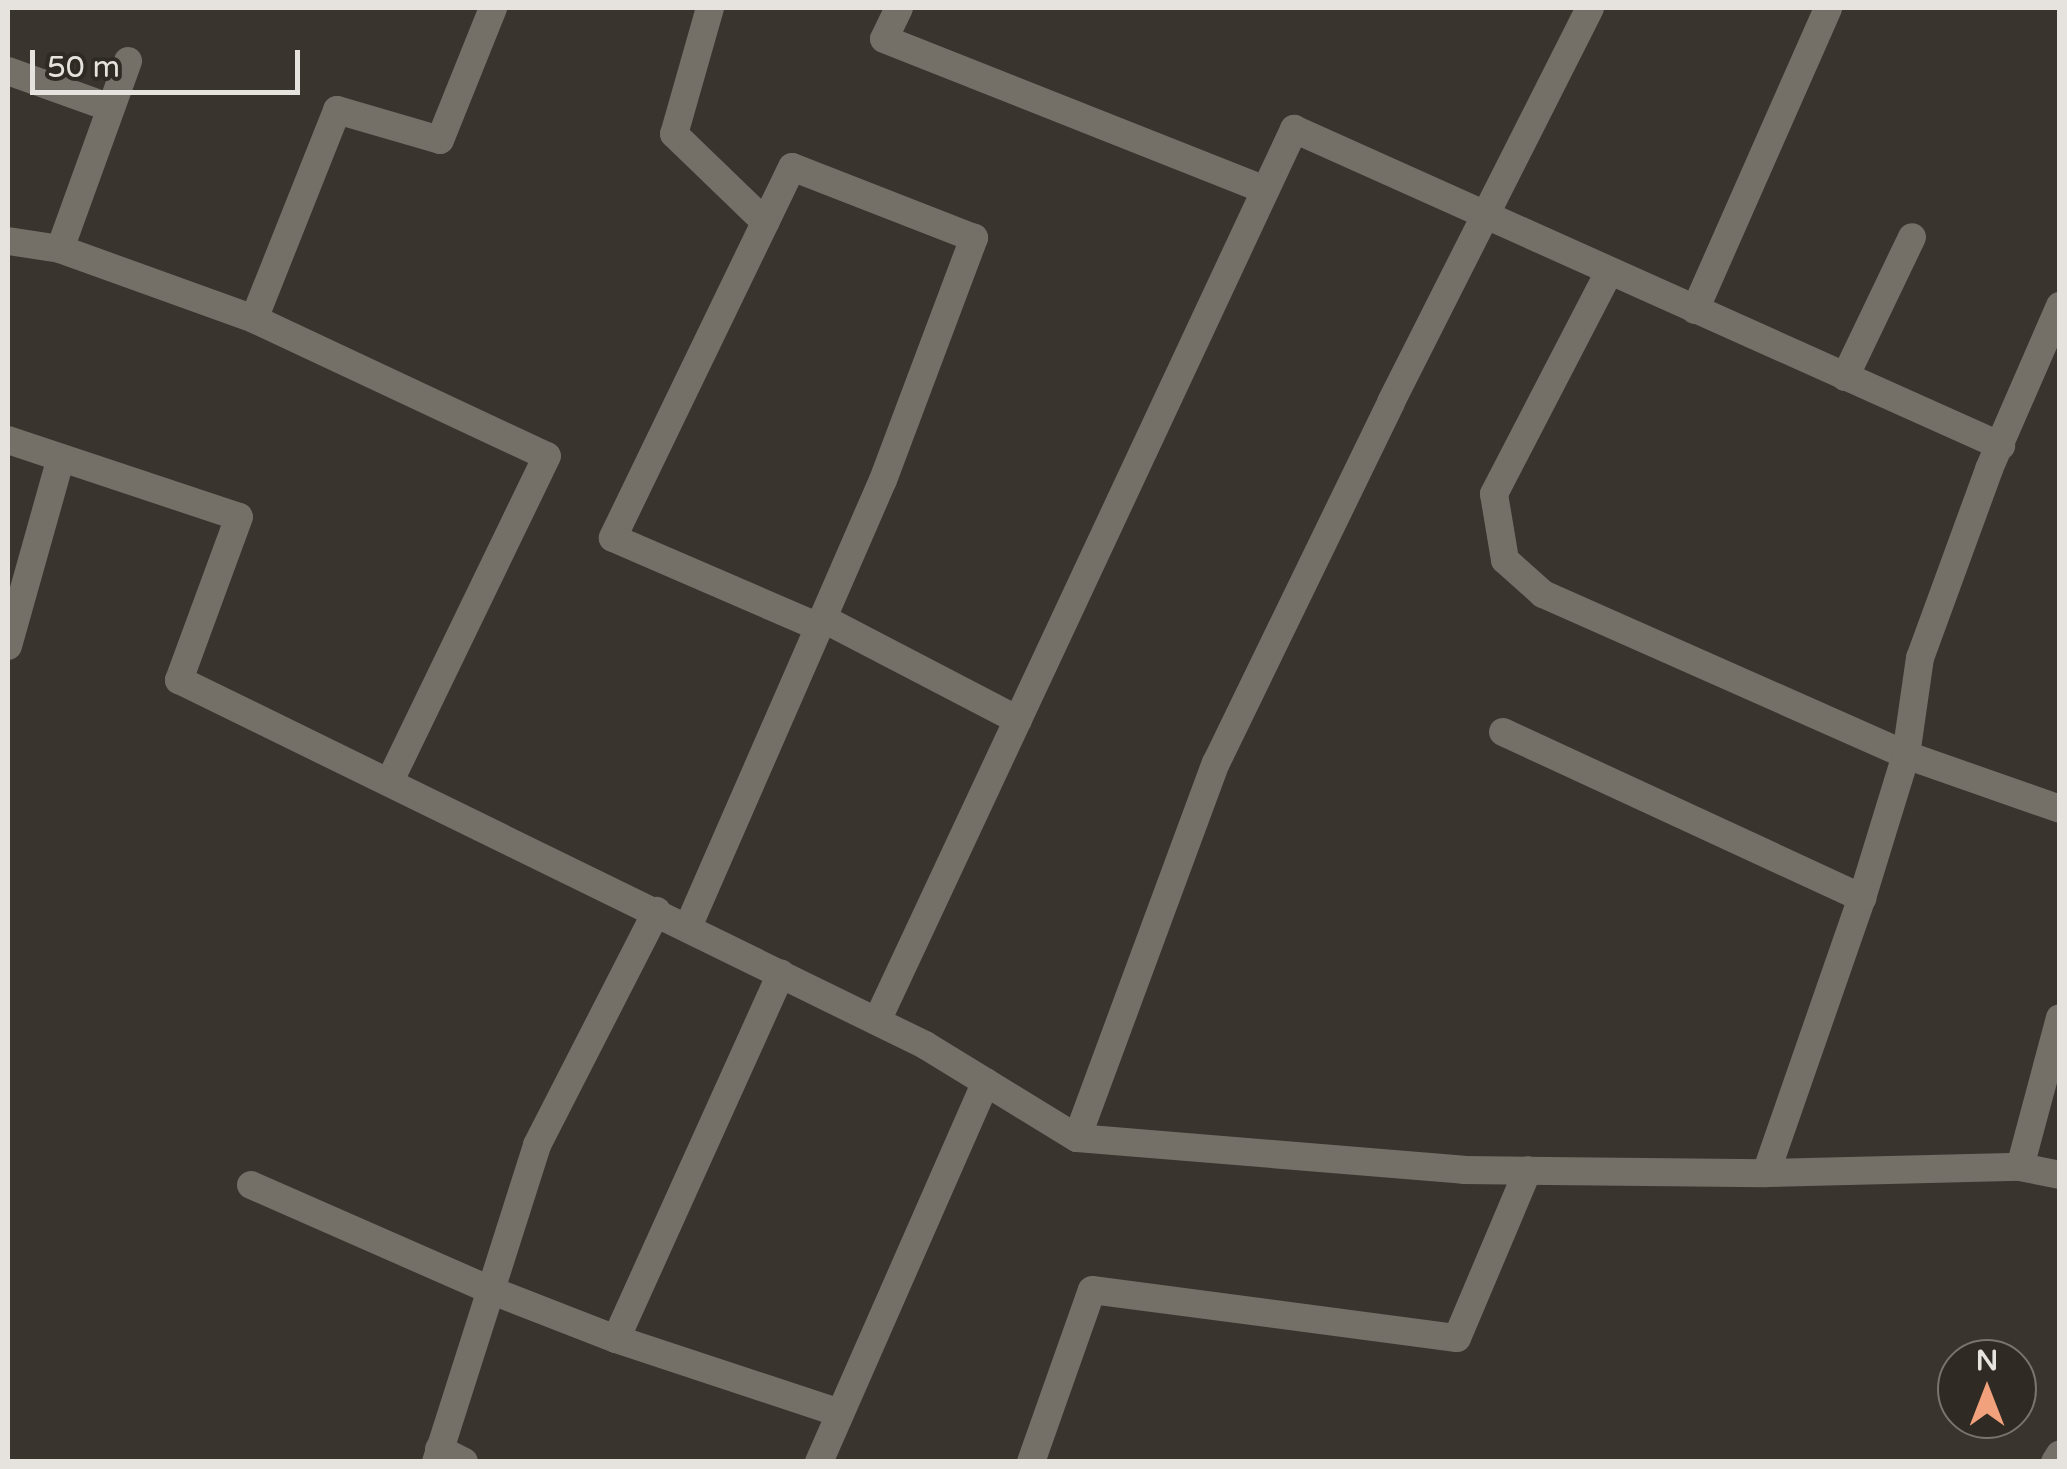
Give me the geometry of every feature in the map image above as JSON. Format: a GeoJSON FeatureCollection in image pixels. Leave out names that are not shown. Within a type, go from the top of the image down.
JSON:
{"type":"FeatureCollection","features":[{"type":"Feature","properties":{"kind":"street"},"geometry":{"type":"LineString","coordinates":[[254,319],[337,110],[440,140],[493,8]]}},
{"type":"Feature","properties":{"kind":"street"},"geometry":{"type":"LineString","coordinates":[[710,8],[674,134],[765,222]]}},
{"type":"Feature","properties":{"kind":"street"},"geometry":{"type":"LineString","coordinates":[[899,8],[884,39],[1265,190]]}},
{"type":"Feature","properties":{"kind":"street"},"geometry":{"type":"LineString","coordinates":[[1077,1138],[1216,763],[1590,8]]}},
{"type":"Feature","properties":{"kind":"street"},"geometry":{"type":"LineString","coordinates":[[1695,310],[1828,8]]}},
{"type":"Feature","properties":{"kind":"street"},"geometry":{"type":"LineString","coordinates":[[60,249],[128,60]]}},
{"type":"Feature","properties":{"kind":"street"},"geometry":{"type":"LineString","coordinates":[[8,71],[111,108]]}},
{"type":"Feature","properties":{"kind":"street"},"geometry":{"type":"LineString","coordinates":[[877,1021],[1294,129],[2000,446]]}},
{"type":"Feature","properties":{"kind":"street"},"geometry":{"type":"LineString","coordinates":[[688,926],[821,622],[882,480],[974,238],[792,166],[613,538],[821,622],[1018,720]]}},
{"type":"Feature","properties":{"kind":"street"},"geometry":{"type":"LineString","coordinates":[[1845,376],[1912,237]]}},
{"type":"Feature","properties":{"kind":"street"},"geometry":{"type":"LineString","coordinates":[[8,242],[60,249],[254,319],[547,456],[390,780]]}},
{"type":"Feature","properties":{"kind":"street"},"geometry":{"type":"LineString","coordinates":[[1609,272],[1494,494],[1506,560],[1543,594],[1906,755],[2060,809]]}},
{"type":"Feature","properties":{"kind":"street"},"geometry":{"type":"LineString","coordinates":[[1766,1172],[1862,898],[1906,755],[1920,658],[2000,446],[2060,306]]}},
{"type":"Feature","properties":{"kind":"street"},"geometry":{"type":"LineString","coordinates":[[8,440],[239,517],[179,680],[877,1021],[1077,1138],[1464,1170],[1766,1172],[2020,1166],[2060,1175]]}},
{"type":"Feature","properties":{"kind":"street"},"geometry":{"type":"LineString","coordinates":[[8,646],[61,458]]}},
{"type":"Feature","properties":{"kind":"street"},"geometry":{"type":"LineString","coordinates":[[1503,732],[1862,898]]}},
{"type":"Feature","properties":{"kind":"street"},"geometry":{"type":"LineString","coordinates":[[446,1457],[490,1290],[537,1145],[657,911]]}},
{"type":"Feature","properties":{"kind":"street"},"geometry":{"type":"LineString","coordinates":[[616,1339],[781,973]]}},
{"type":"Feature","properties":{"kind":"street"},"geometry":{"type":"LineString","coordinates":[[2020,1166],[2060,1018]]}},
{"type":"Feature","properties":{"kind":"street"},"geometry":{"type":"LineString","coordinates":[[819,1462],[986,1082]]}},
{"type":"Feature","properties":{"kind":"street"},"geometry":{"type":"LineString","coordinates":[[1031,1462],[1092,1290],[1456,1338],[1528,1170]]}},
{"type":"Feature","properties":{"kind":"street"},"geometry":{"type":"LineString","coordinates":[[250,1184],[490,1290],[616,1339],[840,1413]]}},
{"type":"Feature","properties":{"kind":"street"},"geometry":{"type":"LineString","coordinates":[[2055,1462],[2060,1454]]}}]}
